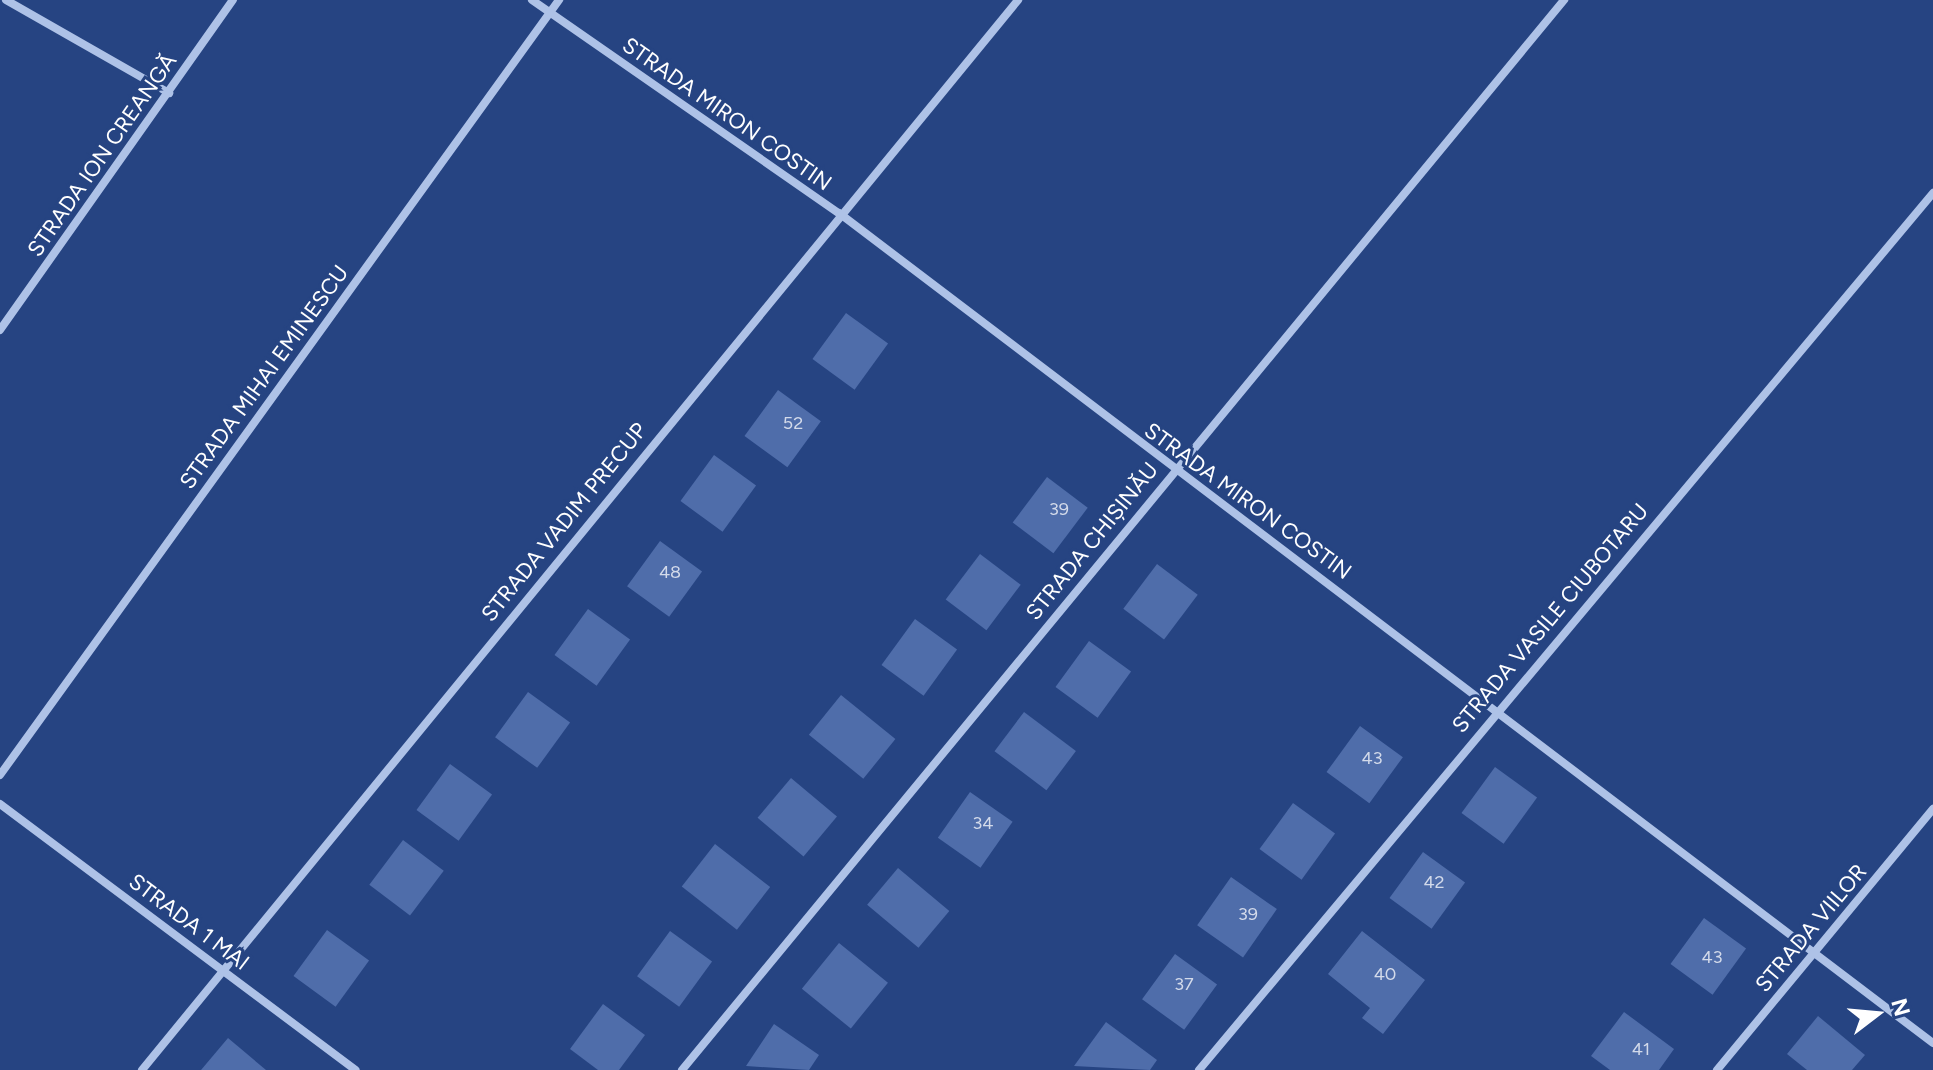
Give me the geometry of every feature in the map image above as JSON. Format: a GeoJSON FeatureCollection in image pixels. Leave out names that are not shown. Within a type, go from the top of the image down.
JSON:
{"type":"FeatureCollection","features":[{"type":"Feature","properties":{"kind":"street"},"geometry":{"type":"LineString","coordinates":[[6,0],[169,93]]}},
{"type":"Feature","properties":{"kind":"street","name":"STRADA ION CREANGĂ"},"geometry":{"type":"LineString","coordinates":[[0,330],[233,0]]}},
{"type":"Feature","properties":{"kind":"street","name":"STRADA MIRON COSTIN"},"geometry":{"type":"LineString","coordinates":[[532,0],[839,213],[1173,470],[1497,706],[1933,1043]]}},
{"type":"Feature","properties":{"kind":"street","name":"STRADA MIHAI EMINESCU"},"geometry":{"type":"LineString","coordinates":[[0,775],[559,0]]}},
{"type":"Feature","properties":{"kind":"street","name":"STRADA VADIM PRECUP"},"geometry":{"type":"LineString","coordinates":[[142,1070],[839,213],[1018,0]]}},
{"type":"Feature","properties":{"kind":"street","name":"STRADA CHIȘINĂU"},"geometry":{"type":"LineString","coordinates":[[682,1070],[1173,470],[1564,0]]}},
{"type":"Feature","properties":{"kind":"street","name":"STRADA VASILE CIUBOTARU"},"geometry":{"type":"LineString","coordinates":[[1199,1070],[1497,706],[1933,193]]}},
{"type":"Feature","properties":{"kind":"street","name":"STRADA 1 MAI"},"geometry":{"type":"LineString","coordinates":[[0,804],[355,1070]]}},
{"type":"Feature","properties":{"kind":"street","name":"STRADA VIILOR"},"geometry":{"type":"LineString","coordinates":[[1717,1070],[1933,809]]}},
{"type":"Feature","properties":{"kind":"building"},"geometry":{"type":"Polygon","coordinates":[[[846,313],[888,344],[855,390],[812,359],[846,313]]]}},
{"type":"Feature","properties":{"kind":"building"},"geometry":{"type":"Polygon","coordinates":[[[778,390],[821,421],[787,467],[744,436],[778,390]]]}},
{"type":"Feature","properties":{"kind":"building"},"geometry":{"type":"Polygon","coordinates":[[[714,455],[756,486],[723,532],[680,501],[714,455]]]}},
{"type":"Feature","properties":{"kind":"building"},"geometry":{"type":"Polygon","coordinates":[[[1047,477],[1088,508],[1053,553],[1013,523],[1047,477]]]}},
{"type":"Feature","properties":{"kind":"building"},"geometry":{"type":"Polygon","coordinates":[[[660,541],[702,572],[669,617],[627,586],[660,541]]]}},
{"type":"Feature","properties":{"kind":"building"},"geometry":{"type":"Polygon","coordinates":[[[980,554],[1021,585],[986,630],[946,600],[980,554]]]}},
{"type":"Feature","properties":{"kind":"building"},"geometry":{"type":"Polygon","coordinates":[[[1157,564],[1198,595],[1164,639],[1123,609],[1157,564]]]}},
{"type":"Feature","properties":{"kind":"building"},"geometry":{"type":"Polygon","coordinates":[[[588,609],[630,640],[597,686],[554,655],[588,609]]]}},
{"type":"Feature","properties":{"kind":"building"},"geometry":{"type":"Polygon","coordinates":[[[915,619],[957,650],[924,696],[881,665],[915,619]]]}},
{"type":"Feature","properties":{"kind":"building"},"geometry":{"type":"Polygon","coordinates":[[[1089,641],[1131,672],[1098,718],[1055,687],[1089,641]]]}},
{"type":"Feature","properties":{"kind":"building"},"geometry":{"type":"Polygon","coordinates":[[[528,692],[570,723],[537,768],[495,737],[528,692]]]}},
{"type":"Feature","properties":{"kind":"building"},"geometry":{"type":"Polygon","coordinates":[[[841,695],[895,739],[863,779],[809,735],[841,695]]]}},
{"type":"Feature","properties":{"kind":"building"},"geometry":{"type":"Polygon","coordinates":[[[1024,712],[1076,751],[1046,790],[995,751],[1024,712]]]}},
{"type":"Feature","properties":{"kind":"building"},"geometry":{"type":"Polygon","coordinates":[[[1360,726],[1403,757],[1369,803],[1326,772],[1360,726]]]}},
{"type":"Feature","properties":{"kind":"building"},"geometry":{"type":"Polygon","coordinates":[[[450,764],[492,795],[459,841],[416,810],[450,764]]]}},
{"type":"Feature","properties":{"kind":"building"},"geometry":{"type":"Polygon","coordinates":[[[1495,767],[1537,798],[1504,844],[1461,813],[1495,767]]]}},
{"type":"Feature","properties":{"kind":"building"},"geometry":{"type":"Polygon","coordinates":[[[791,778],[837,817],[804,856],[758,818],[791,778]]]}},
{"type":"Feature","properties":{"kind":"building"},"geometry":{"type":"Polygon","coordinates":[[[970,792],[1013,822],[980,868],[938,838],[970,792]]]}},
{"type":"Feature","properties":{"kind":"building"},"geometry":{"type":"Polygon","coordinates":[[[1293,803],[1335,834],[1302,880],[1259,849],[1293,803]]]}},
{"type":"Feature","properties":{"kind":"building"},"geometry":{"type":"Polygon","coordinates":[[[403,840],[444,871],[410,915],[369,885],[403,840]]]}},
{"type":"Feature","properties":{"kind":"building"},"geometry":{"type":"Polygon","coordinates":[[[715,844],[770,887],[737,930],[682,887],[715,844]]]}},
{"type":"Feature","properties":{"kind":"building"},"geometry":{"type":"Polygon","coordinates":[[[1423,852],[1465,883],[1432,929],[1389,898],[1423,852]]]}},
{"type":"Feature","properties":{"kind":"building"},"geometry":{"type":"Polygon","coordinates":[[[898,868],[949,911],[918,948],[867,905],[898,868]]]}},
{"type":"Feature","properties":{"kind":"building"},"geometry":{"type":"Polygon","coordinates":[[[1231,877],[1277,909],[1243,957],[1197,925],[1231,877]]]}},
{"type":"Feature","properties":{"kind":"building"},"geometry":{"type":"Polygon","coordinates":[[[1704,918],[1746,949],[1713,995],[1670,964],[1704,918]]]}},
{"type":"Feature","properties":{"kind":"building"},"geometry":{"type":"Polygon","coordinates":[[[327,930],[369,961],[336,1007],[293,976],[327,930]]]}},
{"type":"Feature","properties":{"kind":"building"},"geometry":{"type":"Polygon","coordinates":[[[670,931],[712,962],[679,1007],[637,976],[670,931]]]}},
{"type":"Feature","properties":{"kind":"building"},"geometry":{"type":"Polygon","coordinates":[[[1362,931],[1425,980],[1383,1034],[1362,1018],[1370,1008],[1328,974],[1362,931]]]}},
{"type":"Feature","properties":{"kind":"building"},"geometry":{"type":"Polygon","coordinates":[[[839,943],[888,983],[851,1028],[802,989],[839,943]]]}},
{"type":"Feature","properties":{"kind":"building"},"geometry":{"type":"Polygon","coordinates":[[[1175,954],[1217,985],[1184,1030],[1142,999],[1175,954]]]}},
{"type":"Feature","properties":{"kind":"building"},"geometry":{"type":"Polygon","coordinates":[[[603,1004],[645,1035],[619,1070],[598,1070],[570,1049],[603,1004]]]}},
{"type":"Feature","properties":{"kind":"building"},"geometry":{"type":"Polygon","coordinates":[[[1624,1012],[1674,1049],[1659,1070],[1610,1070],[1591,1056],[1624,1012]]]}},
{"type":"Feature","properties":{"kind":"building"},"geometry":{"type":"Polygon","coordinates":[[[1818,1016],[1865,1055],[1852,1070],[1807,1070],[1787,1054],[1818,1016]]]}},
{"type":"Feature","properties":{"kind":"building"},"geometry":{"type":"Polygon","coordinates":[[[1106,1022],[1157,1060],[1150,1070],[1074,1066],[1106,1022]]]}},
{"type":"Feature","properties":{"kind":"building"},"geometry":{"type":"Polygon","coordinates":[[[774,1024],[819,1055],[809,1070],[746,1066],[774,1024]]]}},
{"type":"Feature","properties":{"kind":"building"},"geometry":{"type":"Polygon","coordinates":[[[228,1038],[266,1070],[201,1070],[228,1038]]]}}]}
